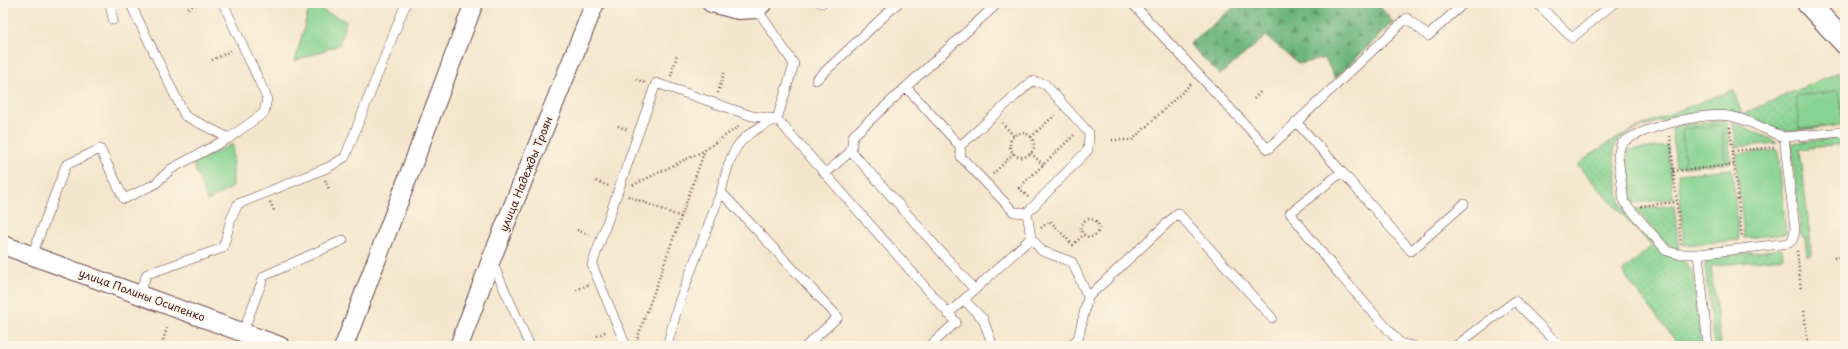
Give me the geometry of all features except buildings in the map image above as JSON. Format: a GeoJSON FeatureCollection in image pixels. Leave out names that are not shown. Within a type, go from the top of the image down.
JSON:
{"type":"FeatureCollection","features":[{"type":"Feature","properties":{"kind":"street"},"geometry":{"type":"LineString","coordinates":[[344,346],[474,3]]}},
{"type":"Feature","properties":{"kind":"street","name":"улица Надежды Троян"},"geometry":{"type":"LineString","coordinates":[[459,346],[491,260],[595,3]]}},
{"type":"Feature","properties":{"kind":"street"},"geometry":{"type":"LineString","coordinates":[[711,3],[738,10],[760,6]]}},
{"type":"Feature","properties":{"kind":"street"},"geometry":{"type":"LineString","coordinates":[[1808,3],[1845,43]]}},
{"type":"Feature","properties":{"kind":"street","name":"улица Полины Осипенко"},"geometry":{"type":"LineString","coordinates":[[3,244],[280,346]]}},
{"type":"Feature","properties":{"kind":"lane"},"geometry":{"type":"LineString","coordinates":[[110,3],[113,20]]}},
{"type":"Feature","properties":{"kind":"lane"},"geometry":{"type":"LineString","coordinates":[[130,3],[185,116],[229,138]]}},
{"type":"Feature","properties":{"kind":"lane"},"geometry":{"type":"LineString","coordinates":[[32,255],[66,165],[100,149],[124,199],[155,184],[171,169],[229,138],[264,113],[266,98],[223,3]]}},
{"type":"Feature","properties":{"kind":"lane"},"geometry":{"type":"LineString","coordinates":[[139,293],[147,274],[223,248],[231,219],[238,204],[329,167],[345,157],[406,3]]}},
{"type":"Feature","properties":{"kind":"lane"},"geometry":{"type":"LineString","coordinates":[[816,80],[898,3]]}},
{"type":"Feature","properties":{"kind":"lane"},"geometry":{"type":"LineString","coordinates":[[825,174],[851,151],[853,136],[998,3]]}},
{"type":"Feature","properties":{"kind":"lane"},"geometry":{"type":"LineString","coordinates":[[1132,3],[1268,148],[1407,18],[1428,36],[1464,3]]}},
{"type":"Feature","properties":{"kind":"lane"},"geometry":{"type":"LineString","coordinates":[[1537,3],[1572,38],[1614,3]]}},
{"type":"Feature","properties":{"kind":"lane"},"geometry":{"type":"LineString","coordinates":[[667,346],[679,302],[721,192],[731,156],[739,143],[755,129],[777,119],[794,64],[760,6]]}},
{"type":"Feature","properties":{"kind":"lane"},"geometry":{"type":"LineString","coordinates":[[906,87],[960,146],[962,157],[1014,212],[1027,213],[1088,150],[1089,132],[1045,84],[1032,81],[960,146]]}},
{"type":"Feature","properties":{"kind":"lane"},"geometry":{"type":"LineString","coordinates":[[626,346],[592,264],[656,83],[752,116],[777,119],[956,322],[930,346]]}},
{"type":"Feature","properties":{"kind":"lane"},"geometry":{"type":"LineString","coordinates":[[1785,142],[1795,229],[1793,239],[1784,244],[1698,254],[1672,253],[1662,246],[1624,202],[1618,156],[1621,144],[1637,134],[1680,120],[1729,116],[1785,142],[1845,132]]}},
{"type":"Feature","properties":{"kind":"lane"},"geometry":{"type":"LineString","coordinates":[[1296,122],[1411,251],[1464,204]]}},
{"type":"Feature","properties":{"kind":"lane"},"geometry":{"type":"LineString","coordinates":[[851,151],[975,290]]}},
{"type":"Feature","properties":{"kind":"lane"},"geometry":{"type":"LineString","coordinates":[[1342,172],[1290,213],[1339,274],[1401,344],[1413,346]]}},
{"type":"Feature","properties":{"kind":"lane"},"geometry":{"type":"LineString","coordinates":[[721,192],[838,318],[806,346]]}},
{"type":"Feature","properties":{"kind":"lane"},"geometry":{"type":"LineString","coordinates":[[1027,213],[1031,235],[1042,251],[1072,262],[1088,297]]}},
{"type":"Feature","properties":{"kind":"lane"},"geometry":{"type":"LineString","coordinates":[[1069,346],[1078,339],[1088,297],[1178,213],[1272,318]]}},
{"type":"Feature","properties":{"kind":"lane"},"geometry":{"type":"LineString","coordinates":[[948,314],[975,290],[1031,235]]}},
{"type":"Feature","properties":{"kind":"lane"},"geometry":{"type":"LineString","coordinates":[[243,332],[264,276],[343,240]]}},
{"type":"Feature","properties":{"kind":"lane"},"geometry":{"type":"LineString","coordinates":[[1698,254],[1708,346]]}},
{"type":"Feature","properties":{"kind":"lane"},"geometry":{"type":"LineString","coordinates":[[491,260],[530,346]]}},
{"type":"Feature","properties":{"kind":"lane"},"geometry":{"type":"LineString","coordinates":[[964,300],[983,319],[993,346]]}},
{"type":"Feature","properties":{"kind":"lane"},"geometry":{"type":"LineString","coordinates":[[1456,346],[1515,301],[1560,346]]}},
{"type":"Feature","properties":{"kind":"path"},"geometry":{"type":"LineString","coordinates":[[188,8],[199,3]]}},
{"type":"Feature","properties":{"kind":"path"},"geometry":{"type":"LineString","coordinates":[[212,60],[243,46]]}},
{"type":"Feature","properties":{"kind":"path"},"geometry":{"type":"LineString","coordinates":[[667,87],[677,55]]}},
{"type":"Feature","properties":{"kind":"path"},"geometry":{"type":"LineString","coordinates":[[715,103],[724,73]]}},
{"type":"Feature","properties":{"kind":"path"},"geometry":{"type":"LineString","coordinates":[[1112,140],[1132,140],[1199,76]]}},
{"type":"Feature","properties":{"kind":"path"},"geometry":{"type":"LineString","coordinates":[[1254,99],[1262,90]]}},
{"type":"Feature","properties":{"kind":"path"},"geometry":{"type":"LineString","coordinates":[[1031,137],[1064,106]]}},
{"type":"Feature","properties":{"kind":"path"},"geometry":{"type":"LineString","coordinates":[[994,115],[1014,136]]}},
{"type":"Feature","properties":{"kind":"path"},"geometry":{"type":"LineString","coordinates":[[618,193],[705,150],[752,116]]}},
{"type":"Feature","properties":{"kind":"path"},"geometry":{"type":"LineString","coordinates":[[1729,116],[1743,249]]}},
{"type":"Feature","properties":{"kind":"path"},"geometry":{"type":"LineString","coordinates":[[1668,124],[1682,254]]}},
{"type":"Feature","properties":{"kind":"path"},"geometry":{"type":"LineString","coordinates":[[1014,136],[1024,133],[1031,137],[1034,144],[1031,154]]}},
{"type":"Feature","properties":{"kind":"path"},"geometry":{"type":"LineString","coordinates":[[1036,204],[1019,188],[1074,135],[1088,150]]}},
{"type":"Feature","properties":{"kind":"path"},"geometry":{"type":"LineString","coordinates":[[1014,136],[1011,146],[1014,153],[1021,157],[1031,154]]}},
{"type":"Feature","properties":{"kind":"path"},"geometry":{"type":"LineString","coordinates":[[1733,151],[1785,142]]}},
{"type":"Feature","properties":{"kind":"path"},"geometry":{"type":"LineString","coordinates":[[635,346],[705,150]]}},
{"type":"Feature","properties":{"kind":"path"},"geometry":{"type":"LineString","coordinates":[[985,182],[1014,153]]}},
{"type":"Feature","properties":{"kind":"path"},"geometry":{"type":"LineString","coordinates":[[1031,154],[1043,165]]}},
{"type":"Feature","properties":{"kind":"path"},"geometry":{"type":"LineString","coordinates":[[1673,171],[1734,165]]}},
{"type":"Feature","properties":{"kind":"path"},"geometry":{"type":"LineString","coordinates":[[618,193],[681,216]]}},
{"type":"Feature","properties":{"kind":"path"},"geometry":{"type":"LineString","coordinates":[[1627,207],[1677,202]]}},
{"type":"Feature","properties":{"kind":"path"},"geometry":{"type":"LineString","coordinates":[[1091,218],[1098,223],[1100,227],[1097,234],[1089,237],[1084,234],[1081,229],[1084,221],[1091,218]]}},
{"type":"Feature","properties":{"kind":"path"},"geometry":{"type":"LineString","coordinates":[[1031,235],[1040,230],[1050,221],[1072,245],[1084,234]]}},
{"type":"Feature","properties":{"kind":"path"},"geometry":{"type":"LineString","coordinates":[[1793,239],[1796,244],[1801,290]]}},
{"type":"Feature","properties":{"kind":"path"},"geometry":{"type":"LineString","coordinates":[[1834,258],[1845,257]]}},
{"type":"Feature","properties":{"kind":"path"},"geometry":{"type":"LineString","coordinates":[[1804,311],[1808,346]]}},
{"type":"Feature","properties":{"kind":"path"},"geometry":{"type":"LineString","coordinates":[[162,344],[167,328]]}},
{"type":"Feature","properties":{"kind":"green space"},"geometry":{"type":"Polygon","coordinates":[[[1230,3],[1377,3],[1393,22],[1335,79],[1325,58],[1299,64],[1266,36],[1220,75],[1189,44],[1233,8],[1230,3]]]}},
{"type":"Feature","properties":{"kind":"green space"},"geometry":{"type":"Polygon","coordinates":[[[310,5],[346,21],[339,45],[295,61],[310,5]]]}},
{"type":"Feature","properties":{"kind":"green space"},"geometry":{"type":"Polygon","coordinates":[[[1839,72],[1845,79],[1845,121],[1842,125],[1804,130],[1781,130],[1768,127],[1737,113],[1719,111],[1705,112],[1670,119],[1637,129],[1625,135],[1617,142],[1614,149],[1614,156],[1620,204],[1658,250],[1683,261],[1691,268],[1693,274],[1701,346],[1680,346],[1622,272],[1652,246],[1577,165],[1594,152],[1632,131],[1672,113],[1733,90],[1742,114],[1839,72]]]}},
{"type":"Feature","properties":{"kind":"green space"},"geometry":{"type":"Polygon","coordinates":[[[1839,91],[1843,124],[1799,129],[1796,96],[1839,91]]]}},
{"type":"Feature","properties":{"kind":"green space"},"geometry":{"type":"Polygon","coordinates":[[[1727,121],[1731,162],[1676,168],[1672,128],[1681,125],[1727,121]]]}},
{"type":"Feature","properties":{"kind":"green space"},"geometry":{"type":"Polygon","coordinates":[[[1733,122],[1771,139],[1777,143],[1736,147],[1733,122]]]}},
{"type":"Feature","properties":{"kind":"green space"},"geometry":{"type":"Polygon","coordinates":[[[1722,125],[1725,162],[1685,166],[1682,129],[1722,125]]]}},
{"type":"Feature","properties":{"kind":"green space"},"geometry":{"type":"Polygon","coordinates":[[[1845,137],[1845,144],[1800,149],[1812,255],[1807,256],[1805,239],[1801,235],[1791,143],[1845,137]]]}},
{"type":"Feature","properties":{"kind":"green space"},"geometry":{"type":"Polygon","coordinates":[[[233,144],[233,187],[207,201],[193,163],[233,144]]]}},
{"type":"Feature","properties":{"kind":"green space"},"geometry":{"type":"Polygon","coordinates":[[[1668,146],[1673,199],[1632,203],[1627,150],[1668,146]]]}},
{"type":"Feature","properties":{"kind":"green space"},"geometry":{"type":"Polygon","coordinates":[[[1778,150],[1786,234],[1744,238],[1736,154],[1778,150]]]}},
{"type":"Feature","properties":{"kind":"green space"},"geometry":{"type":"Polygon","coordinates":[[[1732,169],[1739,240],[1684,245],[1678,174],[1732,169]]]}},
{"type":"Feature","properties":{"kind":"green space"},"geometry":{"type":"Polygon","coordinates":[[[1674,205],[1679,250],[1665,243],[1635,209],[1674,205]]]}},
{"type":"Feature","properties":{"kind":"green space"},"geometry":{"type":"Polygon","coordinates":[[[1782,249],[1783,258],[1711,266],[1721,346],[1714,346],[1705,265],[1707,258],[1782,249]]]}}]}
